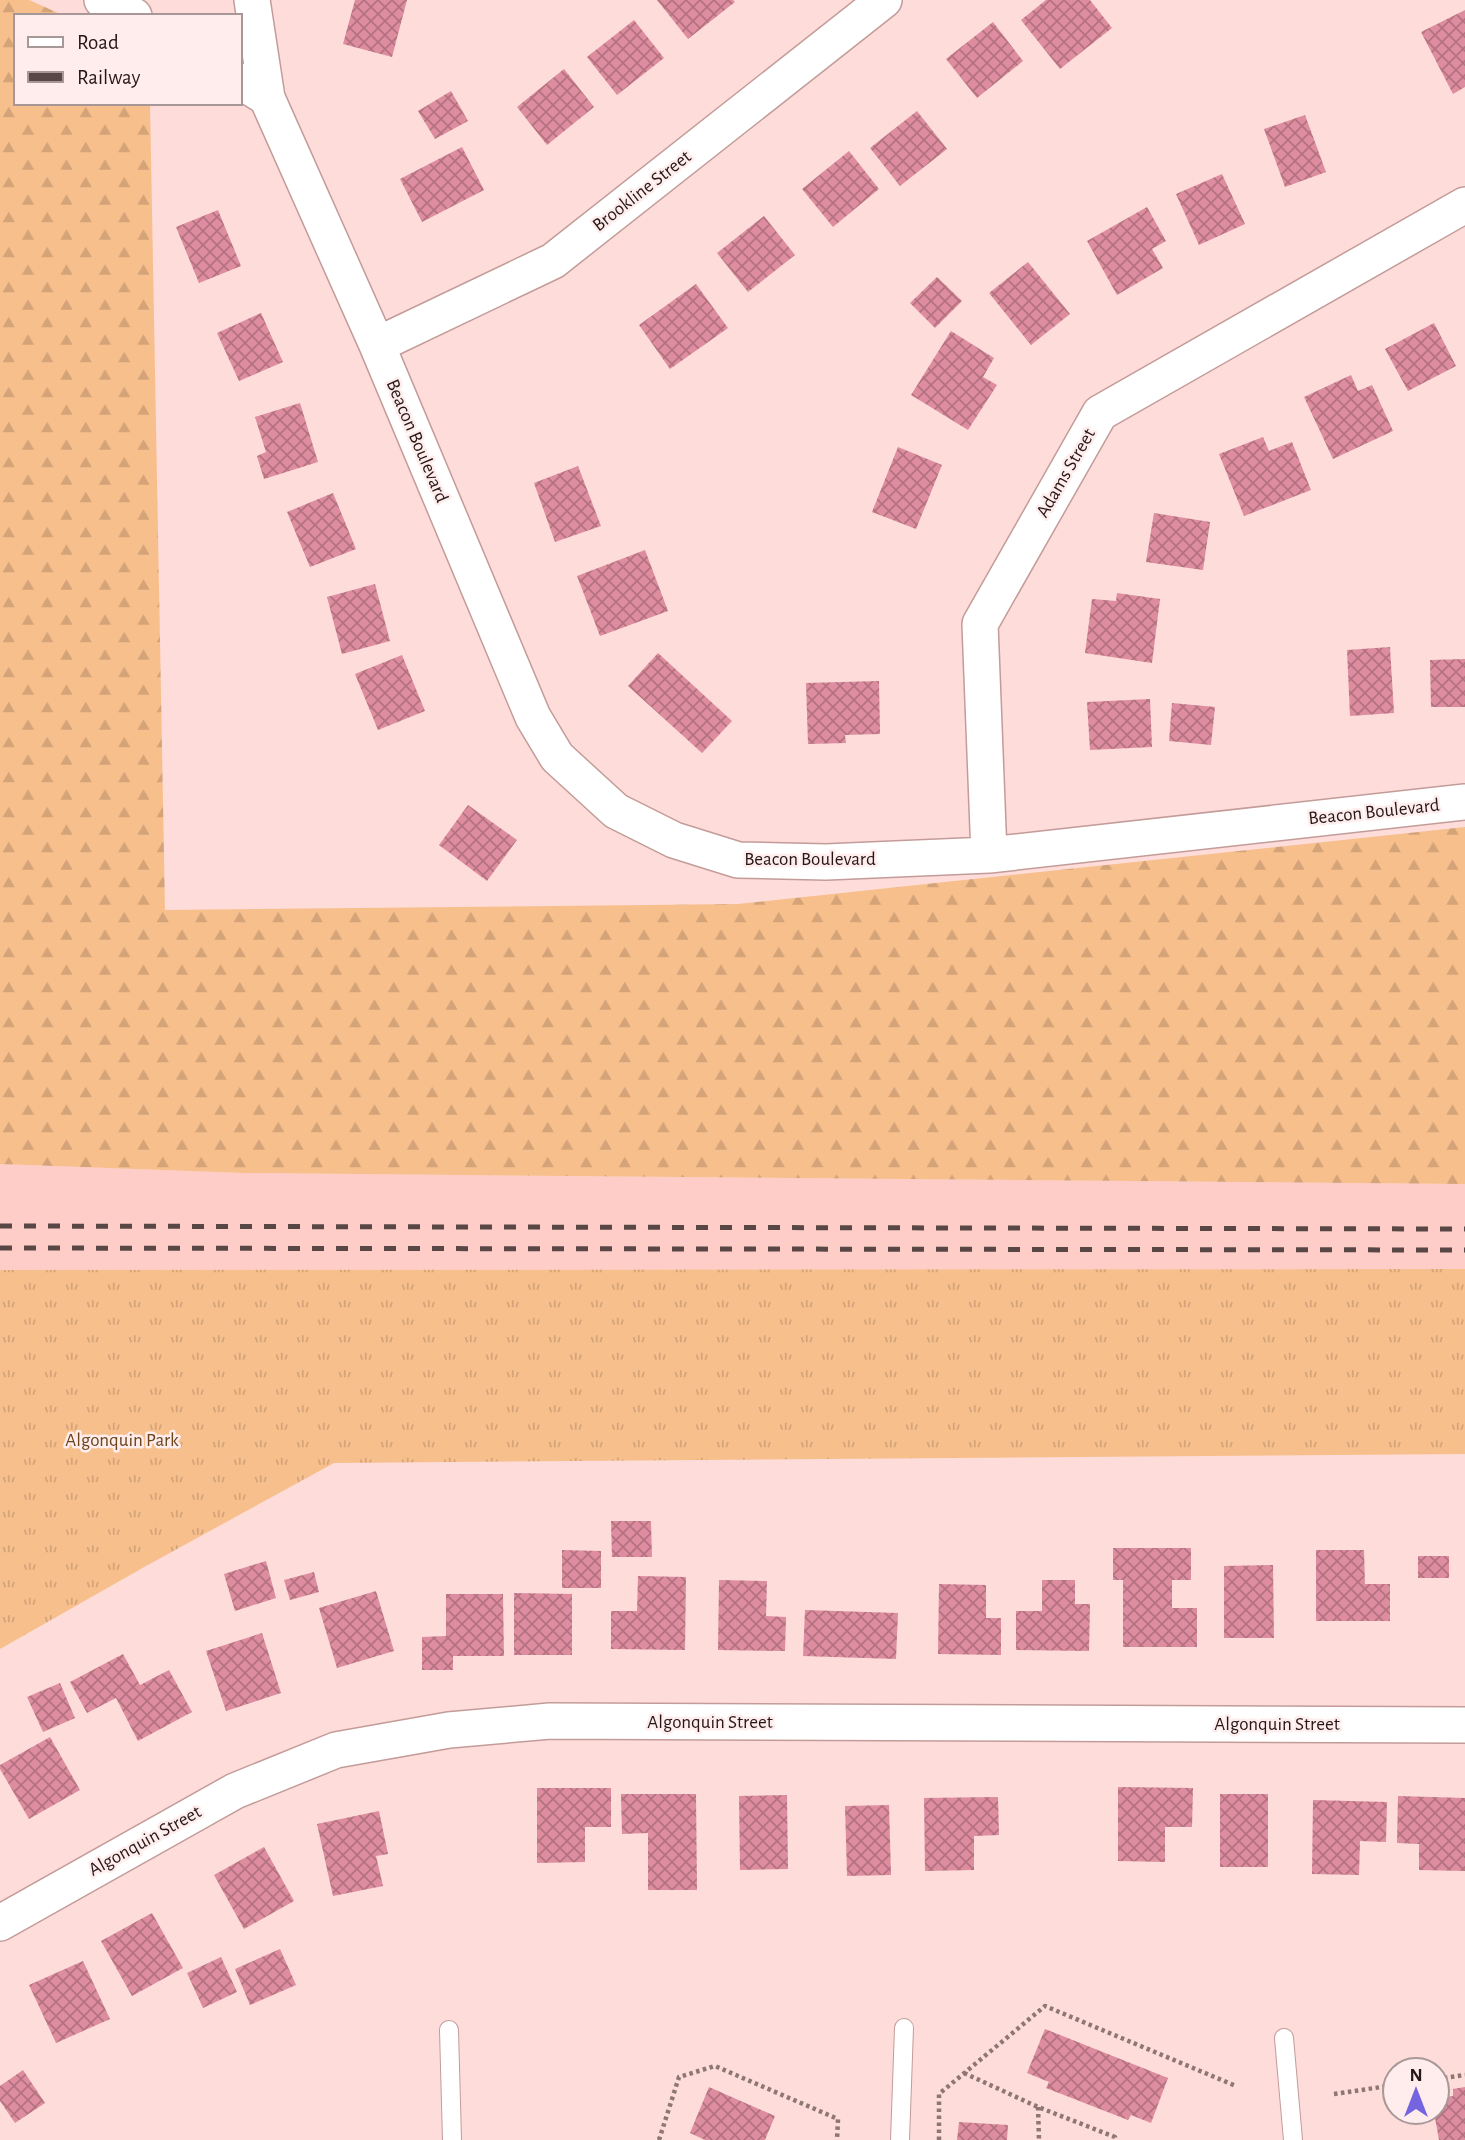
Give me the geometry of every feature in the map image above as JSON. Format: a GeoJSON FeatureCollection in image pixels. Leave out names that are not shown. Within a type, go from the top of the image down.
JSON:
{"type":"FeatureCollection","features":[{"type":"Feature","properties":{"kind":"street"},"geometry":{"type":"LineString","coordinates":[[102,0],[130,14]]}},
{"type":"Feature","properties":{"kind":"street","name":"Beacon Boulevard"},"geometry":{"type":"LineString","coordinates":[[252,0],[253,90],[377,345],[533,717],[557,757],[616,811],[674,840],[737,860],[826,862],[989,855],[1465,802]]}},
{"type":"Feature","properties":{"kind":"street","name":"Brookline Street"},"geometry":{"type":"LineString","coordinates":[[377,345],[553,261],[884,0]]}},
{"type":"Feature","properties":{"kind":"street","name":"Adams Street"},"geometry":{"type":"LineString","coordinates":[[989,855],[980,624],[1100,413],[1465,205]]}},
{"type":"Feature","properties":{"kind":"street","name":"Algonquin Street"},"geometry":{"type":"LineString","coordinates":[[0,1923],[236,1791],[336,1750],[449,1730],[550,1721],[1465,1725]]}},
{"type":"Feature","properties":{"kind":"lane"},"geometry":{"type":"LineString","coordinates":[[900,2140],[904,2028]]}},
{"type":"Feature","properties":{"kind":"lane"},"geometry":{"type":"LineString","coordinates":[[449,2030],[452,2140]]}},
{"type":"Feature","properties":{"kind":"lane"},"geometry":{"type":"LineString","coordinates":[[1284,2038],[1293,2140]]}},
{"type":"Feature","properties":{"kind":"path"},"geometry":{"type":"LineString","coordinates":[[939,2140],[939,2094],[1045,2006],[1237,2086]]}},
{"type":"Feature","properties":{"kind":"path"},"geometry":{"type":"LineString","coordinates":[[659,2140],[679,2077],[715,2066],[838,2119],[837,2140]]}},
{"type":"Feature","properties":{"kind":"path"},"geometry":{"type":"LineString","coordinates":[[964,2073],[1038,2107],[1115,2137],[1115,2140]]}},
{"type":"Feature","properties":{"kind":"path"},"geometry":{"type":"LineString","coordinates":[[1334,2094],[1381,2087]]}},
{"type":"Feature","properties":{"kind":"path"},"geometry":{"type":"LineString","coordinates":[[1038,2107],[1039,2140]]}},
{"type":"Feature","properties":{"kind":"shaded area"},"geometry":{"type":"Polygon","coordinates":[[[0,1164],[243,1173],[1465,1184],[1465,1269],[0,1270],[0,1164]]]}},
{"type":"Feature","properties":{"kind":"green space"},"geometry":{"type":"Polygon","coordinates":[[[0,0],[29,0],[60,14],[14,14],[14,105],[150,105],[165,910],[738,904],[1465,827],[1465,1184],[243,1173],[0,1164],[0,0]]]}},
{"type":"Feature","properties":{"kind":"green space","name":"Algonquin Park"},"geometry":{"type":"Polygon","coordinates":[[[1465,1269],[1465,1454],[334,1463],[0,1649],[0,1270],[1465,1269]]]}},
{"type":"Feature","properties":{"kind":"building"},"geometry":{"type":"Polygon","coordinates":[[[355,0],[407,0],[392,57],[343,44],[355,0]]]}},
{"type":"Feature","properties":{"kind":"building"},"geometry":{"type":"Polygon","coordinates":[[[657,0],[733,0],[735,2],[688,39],[657,0]]]}},
{"type":"Feature","properties":{"kind":"building"},"geometry":{"type":"Polygon","coordinates":[[[1046,0],[1090,0],[1112,28],[1060,69],[1021,20],[1046,0]]]}},
{"type":"Feature","properties":{"kind":"building"},"geometry":{"type":"Polygon","coordinates":[[[1465,10],[1465,87],[1453,94],[1421,32],[1465,10]]]}},
{"type":"Feature","properties":{"kind":"building"},"geometry":{"type":"Polygon","coordinates":[[[634,20],[664,58],[617,95],[587,57],[634,20]]]}},
{"type":"Feature","properties":{"kind":"building"},"geometry":{"type":"Polygon","coordinates":[[[993,22],[1023,61],[977,98],[946,59],[993,22]]]}},
{"type":"Feature","properties":{"kind":"building"},"geometry":{"type":"Polygon","coordinates":[[[564,69],[594,107],[547,145],[517,107],[564,69]]]}},
{"type":"Feature","properties":{"kind":"building"},"geometry":{"type":"Polygon","coordinates":[[[451,91],[468,121],[435,139],[418,111],[451,91]]]}},
{"type":"Feature","properties":{"kind":"building"},"geometry":{"type":"Polygon","coordinates":[[[917,111],[947,149],[900,186],[870,148],[917,111]]]}},
{"type":"Feature","properties":{"kind":"building"},"geometry":{"type":"Polygon","coordinates":[[[1305,115],[1326,172],[1285,187],[1264,129],[1305,115]]]}},
{"type":"Feature","properties":{"kind":"building"},"geometry":{"type":"Polygon","coordinates":[[[462,147],[484,190],[422,222],[400,179],[462,147]]]}},
{"type":"Feature","properties":{"kind":"building"},"geometry":{"type":"Polygon","coordinates":[[[849,151],[879,189],[833,227],[802,189],[849,151]]]}},
{"type":"Feature","properties":{"kind":"building"},"geometry":{"type":"Polygon","coordinates":[[[1222,174],[1245,224],[1199,245],[1176,194],[1222,174]]]}},
{"type":"Feature","properties":{"kind":"building"},"geometry":{"type":"Polygon","coordinates":[[[1147,207],[1166,241],[1152,249],[1163,268],[1117,295],[1087,241],[1147,207]]]}},
{"type":"Feature","properties":{"kind":"building"},"geometry":{"type":"Polygon","coordinates":[[[218,210],[241,266],[199,283],[176,227],[218,210]]]}},
{"type":"Feature","properties":{"kind":"building"},"geometry":{"type":"Polygon","coordinates":[[[764,216],[795,255],[748,292],[717,253],[764,216]]]}},
{"type":"Feature","properties":{"kind":"building"},"geometry":{"type":"Polygon","coordinates":[[[1028,262],[1070,314],[1031,345],[989,293],[1028,262]]]}},
{"type":"Feature","properties":{"kind":"building"},"geometry":{"type":"Polygon","coordinates":[[[937,277],[962,301],[935,328],[910,303],[937,277]]]}},
{"type":"Feature","properties":{"kind":"building"},"geometry":{"type":"Polygon","coordinates":[[[696,284],[728,328],[670,369],[639,325],[696,284]]]}},
{"type":"Feature","properties":{"kind":"building"},"geometry":{"type":"Polygon","coordinates":[[[261,313],[283,362],[239,381],[217,333],[261,313]]]}},
{"type":"Feature","properties":{"kind":"building"},"geometry":{"type":"Polygon","coordinates":[[[1434,323],[1456,366],[1408,391],[1385,349],[1434,323]]]}},
{"type":"Feature","properties":{"kind":"building"},"geometry":{"type":"Polygon","coordinates":[[[951,331],[994,358],[983,377],[997,385],[968,430],[911,395],[951,331]]]}},
{"type":"Feature","properties":{"kind":"building"},"geometry":{"type":"Polygon","coordinates":[[[1351,375],[1358,391],[1372,385],[1393,431],[1333,459],[1304,397],[1351,375]]]}},
{"type":"Feature","properties":{"kind":"building"},"geometry":{"type":"Polygon","coordinates":[[[300,403],[318,462],[264,479],[257,456],[266,452],[255,417],[300,403]]]}},
{"type":"Feature","properties":{"kind":"building"},"geometry":{"type":"Polygon","coordinates":[[[1263,437],[1269,451],[1292,442],[1311,490],[1244,516],[1219,454],[1263,437]]]}},
{"type":"Feature","properties":{"kind":"building"},"geometry":{"type":"Polygon","coordinates":[[[898,447],[942,465],[916,529],[872,512],[898,447]]]}},
{"type":"Feature","properties":{"kind":"building"},"geometry":{"type":"Polygon","coordinates":[[[578,466],[601,526],[555,542],[534,483],[578,466]]]}},
{"type":"Feature","properties":{"kind":"building"},"geometry":{"type":"Polygon","coordinates":[[[333,493],[356,549],[310,567],[287,512],[333,493]]]}},
{"type":"Feature","properties":{"kind":"building"},"geometry":{"type":"Polygon","coordinates":[[[1154,513],[1210,522],[1203,570],[1146,562],[1154,513]]]}},
{"type":"Feature","properties":{"kind":"building"},"geometry":{"type":"Polygon","coordinates":[[[645,550],[668,611],[600,636],[577,576],[645,550]]]}},
{"type":"Feature","properties":{"kind":"building"},"geometry":{"type":"Polygon","coordinates":[[[375,584],[390,641],[342,654],[327,597],[375,584]]]}},
{"type":"Feature","properties":{"kind":"building"},"geometry":{"type":"Polygon","coordinates":[[[1117,593],[1160,599],[1152,663],[1085,653],[1092,599],[1116,601],[1117,593]]]}},
{"type":"Feature","properties":{"kind":"building"},"geometry":{"type":"Polygon","coordinates":[[[1390,647],[1394,713],[1350,716],[1347,650],[1390,647]]]}},
{"type":"Feature","properties":{"kind":"building"},"geometry":{"type":"Polygon","coordinates":[[[658,653],[732,721],[702,753],[628,686],[658,653]]]}},
{"type":"Feature","properties":{"kind":"building"},"geometry":{"type":"Polygon","coordinates":[[[402,655],[425,711],[378,730],[355,674],[402,655]]]}},
{"type":"Feature","properties":{"kind":"building"},"geometry":{"type":"Polygon","coordinates":[[[1465,659],[1465,707],[1431,707],[1430,660],[1465,659]]]}},
{"type":"Feature","properties":{"kind":"building"},"geometry":{"type":"Polygon","coordinates":[[[879,681],[880,734],[845,735],[846,743],[808,744],[806,683],[879,681]]]}},
{"type":"Feature","properties":{"kind":"building"},"geometry":{"type":"Polygon","coordinates":[[[1150,699],[1152,747],[1090,750],[1087,702],[1150,699]]]}},
{"type":"Feature","properties":{"kind":"building"},"geometry":{"type":"Polygon","coordinates":[[[1172,703],[1215,707],[1211,745],[1169,741],[1172,703]]]}},
{"type":"Feature","properties":{"kind":"building"},"geometry":{"type":"Polygon","coordinates":[[[468,805],[517,840],[487,881],[439,845],[468,805]]]}},
{"type":"Feature","properties":{"kind":"building"},"geometry":{"type":"Polygon","coordinates":[[[611,1521],[651,1521],[652,1557],[612,1557],[611,1521]]]}},
{"type":"Feature","properties":{"kind":"building"},"geometry":{"type":"Polygon","coordinates":[[[1113,1548],[1191,1548],[1191,1580],[1172,1580],[1172,1608],[1197,1608],[1197,1647],[1123,1647],[1123,1580],[1113,1580],[1113,1548]]]}},
{"type":"Feature","properties":{"kind":"building"},"geometry":{"type":"Polygon","coordinates":[[[562,1550],[601,1551],[601,1588],[562,1588],[562,1550]]]}},
{"type":"Feature","properties":{"kind":"building"},"geometry":{"type":"Polygon","coordinates":[[[1316,1550],[1364,1550],[1365,1584],[1390,1584],[1390,1621],[1316,1621],[1316,1550]]]}},
{"type":"Feature","properties":{"kind":"building"},"geometry":{"type":"Polygon","coordinates":[[[1418,1556],[1449,1556],[1449,1578],[1418,1578],[1418,1556]]]}},
{"type":"Feature","properties":{"kind":"building"},"geometry":{"type":"Polygon","coordinates":[[[266,1561],[276,1598],[235,1611],[224,1574],[266,1561]]]}},
{"type":"Feature","properties":{"kind":"building"},"geometry":{"type":"Polygon","coordinates":[[[1273,1565],[1274,1638],[1224,1638],[1224,1566],[1273,1565]]]}},
{"type":"Feature","properties":{"kind":"building"},"geometry":{"type":"Polygon","coordinates":[[[314,1572],[319,1592],[290,1600],[284,1580],[314,1572]]]}},
{"type":"Feature","properties":{"kind":"building"},"geometry":{"type":"Polygon","coordinates":[[[638,1576],[686,1577],[685,1650],[611,1649],[611,1611],[637,1611],[638,1576]]]}},
{"type":"Feature","properties":{"kind":"building"},"geometry":{"type":"Polygon","coordinates":[[[719,1580],[767,1581],[766,1616],[786,1617],[785,1651],[718,1650],[719,1580]]]}},
{"type":"Feature","properties":{"kind":"building"},"geometry":{"type":"Polygon","coordinates":[[[1042,1580],[1075,1580],[1075,1604],[1090,1604],[1089,1651],[1016,1650],[1016,1611],[1042,1611],[1042,1580]]]}},
{"type":"Feature","properties":{"kind":"building"},"geometry":{"type":"Polygon","coordinates":[[[939,1584],[986,1585],[986,1618],[1001,1618],[1001,1655],[938,1654],[939,1584]]]}},
{"type":"Feature","properties":{"kind":"building"},"geometry":{"type":"Polygon","coordinates":[[[376,1591],[394,1651],[337,1668],[319,1608],[376,1591]]]}},
{"type":"Feature","properties":{"kind":"building"},"geometry":{"type":"Polygon","coordinates":[[[514,1593],[572,1594],[572,1655],[514,1655],[514,1593]]]}},
{"type":"Feature","properties":{"kind":"building"},"geometry":{"type":"Polygon","coordinates":[[[446,1594],[503,1594],[504,1656],[453,1656],[453,1670],[422,1670],[422,1637],[446,1636],[446,1594]]]}},
{"type":"Feature","properties":{"kind":"building"},"geometry":{"type":"Polygon","coordinates":[[[805,1610],[898,1613],[896,1659],[803,1656],[805,1610]]]}},
{"type":"Feature","properties":{"kind":"building"},"geometry":{"type":"Polygon","coordinates":[[[262,1633],[281,1693],[226,1711],[206,1651],[262,1633]]]}},
{"type":"Feature","properties":{"kind":"building"},"geometry":{"type":"Polygon","coordinates":[[[123,1654],[140,1685],[169,1670],[192,1712],[138,1741],[116,1698],[87,1713],[70,1682],[123,1654]]]}},
{"type":"Feature","properties":{"kind":"building"},"geometry":{"type":"Polygon","coordinates":[[[60,1683],[75,1718],[43,1732],[27,1697],[60,1683]]]}},
{"type":"Feature","properties":{"kind":"building"},"geometry":{"type":"Polygon","coordinates":[[[50,1737],[80,1790],[29,1819],[0,1765],[50,1737]]]}},
{"type":"Feature","properties":{"kind":"building"},"geometry":{"type":"Polygon","coordinates":[[[1118,1787],[1193,1788],[1192,1827],[1165,1827],[1165,1862],[1118,1861],[1118,1787]]]}},
{"type":"Feature","properties":{"kind":"building"},"geometry":{"type":"Polygon","coordinates":[[[537,1788],[611,1788],[611,1827],[585,1827],[585,1862],[537,1863],[537,1788]]]}},
{"type":"Feature","properties":{"kind":"building"},"geometry":{"type":"Polygon","coordinates":[[[621,1794],[696,1794],[697,1890],[648,1890],[648,1833],[622,1834],[621,1794]]]}},
{"type":"Feature","properties":{"kind":"building"},"geometry":{"type":"Polygon","coordinates":[[[1220,1794],[1268,1794],[1268,1867],[1220,1867],[1220,1794]]]}},
{"type":"Feature","properties":{"kind":"building"},"geometry":{"type":"Polygon","coordinates":[[[787,1795],[788,1869],[740,1870],[739,1796],[787,1795]]]}},
{"type":"Feature","properties":{"kind":"building"},"geometry":{"type":"Polygon","coordinates":[[[1398,1796],[1465,1798],[1465,1871],[1419,1870],[1419,1844],[1397,1843],[1398,1796]]]}},
{"type":"Feature","properties":{"kind":"building"},"geometry":{"type":"Polygon","coordinates":[[[998,1797],[999,1835],[974,1836],[974,1870],[925,1871],[924,1798],[998,1797]]]}},
{"type":"Feature","properties":{"kind":"building"},"geometry":{"type":"Polygon","coordinates":[[[1313,1800],[1387,1802],[1386,1842],[1360,1841],[1359,1875],[1312,1874],[1313,1800]]]}},
{"type":"Feature","properties":{"kind":"building"},"geometry":{"type":"Polygon","coordinates":[[[889,1805],[891,1875],[847,1876],[845,1806],[889,1805]]]}},
{"type":"Feature","properties":{"kind":"building"},"geometry":{"type":"Polygon","coordinates":[[[379,1811],[388,1854],[376,1856],[383,1886],[333,1896],[317,1824],[379,1811]]]}},
{"type":"Feature","properties":{"kind":"building"},"geometry":{"type":"Polygon","coordinates":[[[264,1847],[294,1901],[244,1929],[214,1875],[264,1847]]]}},
{"type":"Feature","properties":{"kind":"building"},"geometry":{"type":"Polygon","coordinates":[[[152,1913],[183,1968],[132,1996],[101,1941],[152,1913]]]}},
{"type":"Feature","properties":{"kind":"building"},"geometry":{"type":"Polygon","coordinates":[[[280,1949],[296,1985],[250,2005],[235,1969],[280,1949]]]}},
{"type":"Feature","properties":{"kind":"building"},"geometry":{"type":"Polygon","coordinates":[[[221,1957],[237,1992],[203,2008],[187,1973],[221,1957]]]}},
{"type":"Feature","properties":{"kind":"building"},"geometry":{"type":"Polygon","coordinates":[[[83,1961],[110,2019],[56,2043],[29,1985],[83,1961]]]}},
{"type":"Feature","properties":{"kind":"building"},"geometry":{"type":"Polygon","coordinates":[[[1045,2029],[1168,2078],[1151,2123],[1131,2115],[1128,2120],[1046,2088],[1049,2082],[1027,2073],[1045,2029]]]}},
{"type":"Feature","properties":{"kind":"building"},"geometry":{"type":"Polygon","coordinates":[[[23,2070],[45,2103],[15,2123],[0,2101],[0,2086],[23,2070]]]}},
{"type":"Feature","properties":{"kind":"building"},"geometry":{"type":"Polygon","coordinates":[[[709,2087],[775,2116],[765,2140],[705,2140],[690,2133],[709,2087]]]}},
{"type":"Feature","properties":{"kind":"building"},"geometry":{"type":"Polygon","coordinates":[[[1465,2087],[1465,2140],[1439,2140],[1436,2126],[1451,2126],[1453,2089],[1465,2087]]]}},
{"type":"Feature","properties":{"kind":"building"},"geometry":{"type":"Polygon","coordinates":[[[959,2122],[1008,2125],[1007,2140],[957,2140],[959,2122]]]}},
{"type":"Feature","properties":{"kind":"railway"},"geometry":{"type":"LineString","coordinates":[[0,1226],[1465,1229]]}},
{"type":"Feature","properties":{"kind":"railway"},"geometry":{"type":"LineString","coordinates":[[0,1248],[1465,1250]]}}]}
